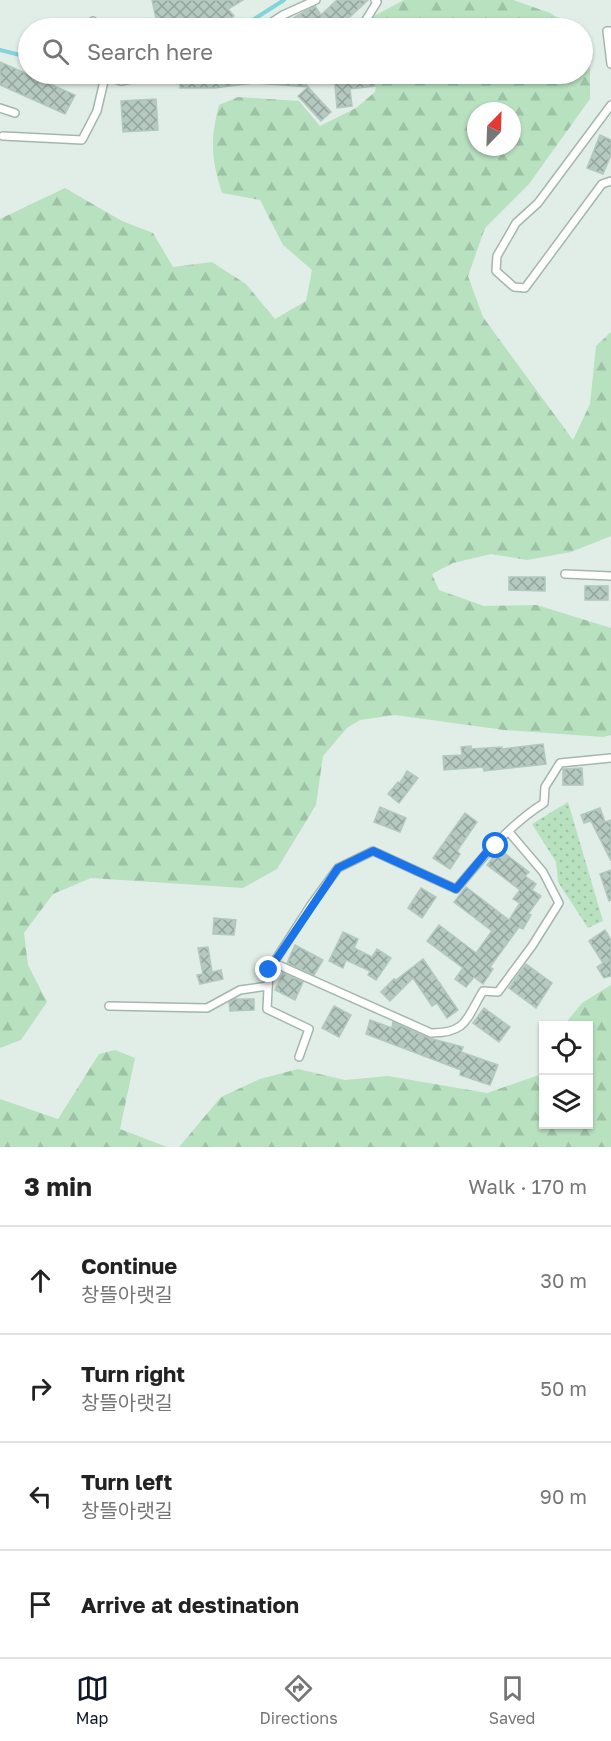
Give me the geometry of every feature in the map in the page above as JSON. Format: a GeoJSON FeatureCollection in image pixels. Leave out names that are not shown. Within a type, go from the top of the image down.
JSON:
{"type":"FeatureCollection","features":[{"type":"Feature","properties":{"kind":"lane"},"geometry":{"type":"LineString","coordinates":[[278,18],[316,0]]}},
{"type":"Feature","properties":{"kind":"lane"},"geometry":{"type":"LineString","coordinates":[[367,18],[377,2],[375,0]]}},
{"type":"Feature","properties":{"kind":"lane"},"geometry":{"type":"LineString","coordinates":[[611,31],[607,31],[611,64]]}},
{"type":"Feature","properties":{"kind":"lane"},"geometry":{"type":"LineString","coordinates":[[3,136],[82,140],[97,111],[103,84]]}},
{"type":"Feature","properties":{"kind":"lane"},"geometry":{"type":"LineString","coordinates":[[611,105],[538,203],[516,224],[497,256],[496,271],[514,287],[525,288],[602,184],[611,181]]}},
{"type":"Feature","properties":{"kind":"lane"},"geometry":{"type":"LineString","coordinates":[[0,108],[15,113]]}},
{"type":"Feature","properties":{"kind":"lane"},"geometry":{"type":"LineString","coordinates":[[565,574],[611,576]]}},
{"type":"Feature","properties":{"kind":"lane"},"geometry":{"type":"LineString","coordinates":[[298,1057],[309,1029],[267,1009],[269,970],[338,868],[373,851],[456,889],[486,853],[524,816],[544,803],[545,787],[560,763],[610,759]]}},
{"type":"Feature","properties":{"kind":"lane"},"geometry":{"type":"LineString","coordinates":[[274,963],[431,1032],[450,1033],[460,1029],[483,991],[498,992],[532,946],[559,903],[543,872],[509,832]]}},
{"type":"Feature","properties":{"kind":"lane"},"geometry":{"type":"LineString","coordinates":[[109,1006],[207,1008],[240,990],[268,986]]}},
{"type":"Feature","properties":{"kind":"green space"},"geometry":{"type":"Polygon","coordinates":[[[404,0],[513,0],[559,18],[372,18],[404,0]]]}},
{"type":"Feature","properties":{"kind":"green space"},"geometry":{"type":"Polygon","coordinates":[[[376,84],[590,84],[590,99],[529,184],[485,228],[468,276],[483,317],[573,440],[590,404],[596,346],[611,332],[611,536],[571,552],[527,560],[491,554],[453,563],[432,574],[439,590],[484,606],[537,605],[611,628],[611,735],[603,737],[504,730],[395,715],[360,720],[347,728],[323,756],[316,805],[277,869],[243,888],[91,878],[53,894],[24,933],[28,965],[47,1002],[21,1040],[0,1048],[0,219],[65,188],[122,221],[153,233],[173,267],[212,262],[246,284],[275,319],[306,301],[312,270],[283,245],[260,200],[222,193],[213,149],[219,105],[238,97],[299,101],[320,126],[356,108],[375,92],[376,84]]]}},
{"type":"Feature","properties":{"kind":"green space"},"geometry":{"type":"Polygon","coordinates":[[[568,802],[603,921],[588,928],[558,882],[556,862],[532,824],[568,802]]]}},
{"type":"Feature","properties":{"kind":"green space"},"geometry":{"type":"Polygon","coordinates":[[[611,985],[611,1147],[179,1147],[221,1097],[260,1079],[298,1069],[345,1080],[388,1076],[487,1093],[539,1075],[539,1129],[593,1129],[593,1021],[567,1021],[582,1003],[611,985]]]}},
{"type":"Feature","properties":{"kind":"green space"},"geometry":{"type":"Polygon","coordinates":[[[115,1050],[135,1058],[120,1129],[167,1147],[0,1147],[0,1099],[58,1119],[99,1054],[115,1050]]]}},
{"type":"Feature","properties":{"kind":"building"},"geometry":{"type":"Polygon","coordinates":[[[152,0],[243,0],[228,9],[234,16],[231,18],[156,18],[152,0]]]}},
{"type":"Feature","properties":{"kind":"building"},"geometry":{"type":"Polygon","coordinates":[[[337,0],[368,0],[349,18],[293,18],[315,6],[321,15],[337,0]]]}},
{"type":"Feature","properties":{"kind":"building"},"geometry":{"type":"Polygon","coordinates":[[[0,62],[18,70],[18,84],[50,84],[75,95],[65,114],[0,85],[0,62]]]}},
{"type":"Feature","properties":{"kind":"building"},"geometry":{"type":"Polygon","coordinates":[[[180,84],[246,84],[215,88],[180,88],[180,84]]]}},
{"type":"Feature","properties":{"kind":"building"},"geometry":{"type":"Polygon","coordinates":[[[268,84],[306,84],[308,87],[268,84]]]}},
{"type":"Feature","properties":{"kind":"building"},"geometry":{"type":"Polygon","coordinates":[[[335,84],[375,84],[375,86],[350,89],[352,106],[337,108],[335,84]]]}},
{"type":"Feature","properties":{"kind":"building"},"geometry":{"type":"Polygon","coordinates":[[[308,87],[331,112],[321,121],[298,96],[308,87]]]}},
{"type":"Feature","properties":{"kind":"building"},"geometry":{"type":"Polygon","coordinates":[[[156,99],[158,130],[123,132],[121,101],[156,99]]]}},
{"type":"Feature","properties":{"kind":"building"},"geometry":{"type":"Polygon","coordinates":[[[600,135],[611,140],[611,155],[603,174],[587,168],[600,135]]]}},
{"type":"Feature","properties":{"kind":"building"},"geometry":{"type":"Polygon","coordinates":[[[509,577],[545,577],[545,591],[509,590],[509,577]]]}},
{"type":"Feature","properties":{"kind":"building"},"geometry":{"type":"Polygon","coordinates":[[[585,586],[608,586],[608,600],[585,600],[585,586]]]}},
{"type":"Feature","properties":{"kind":"building"},"geometry":{"type":"Polygon","coordinates":[[[543,744],[546,764],[484,771],[483,767],[444,770],[443,756],[462,755],[461,747],[471,746],[471,749],[502,747],[502,749],[543,744]]]}},
{"type":"Feature","properties":{"kind":"building"},"geometry":{"type":"Polygon","coordinates":[[[582,768],[583,785],[563,785],[563,769],[582,768]]]}},
{"type":"Feature","properties":{"kind":"building"},"geometry":{"type":"Polygon","coordinates":[[[407,771],[418,778],[399,803],[388,794],[398,782],[400,783],[407,771]]]}},
{"type":"Feature","properties":{"kind":"building"},"geometry":{"type":"Polygon","coordinates":[[[380,807],[406,818],[400,832],[374,822],[380,807]]]}},
{"type":"Feature","properties":{"kind":"building"},"geometry":{"type":"Polygon","coordinates":[[[600,808],[605,822],[611,820],[611,861],[591,821],[584,823],[581,815],[600,808]]]}},
{"type":"Feature","properties":{"kind":"building"},"geometry":{"type":"Polygon","coordinates":[[[465,813],[477,822],[457,851],[460,854],[450,869],[433,858],[465,813]]]}},
{"type":"Feature","properties":{"kind":"building"},"geometry":{"type":"Polygon","coordinates":[[[499,849],[529,872],[525,876],[536,884],[532,890],[541,896],[528,914],[531,915],[523,929],[519,927],[490,967],[493,969],[483,984],[474,977],[466,987],[455,979],[463,968],[427,941],[439,925],[476,953],[492,931],[454,902],[466,887],[509,920],[520,903],[513,899],[520,890],[487,865],[499,849]]]}},
{"type":"Feature","properties":{"kind":"building"},"geometry":{"type":"Polygon","coordinates":[[[611,870],[611,900],[609,901],[600,874],[611,870]]]}},
{"type":"Feature","properties":{"kind":"building"},"geometry":{"type":"Polygon","coordinates":[[[421,888],[436,897],[422,918],[408,908],[421,888]]]}},
{"type":"Feature","properties":{"kind":"building"},"geometry":{"type":"Polygon","coordinates":[[[214,918],[236,920],[234,935],[213,934],[214,918]]]}},
{"type":"Feature","properties":{"kind":"building"},"geometry":{"type":"Polygon","coordinates":[[[605,930],[611,940],[611,976],[604,978],[597,967],[603,963],[589,941],[605,930]]]}},
{"type":"Feature","properties":{"kind":"building"},"geometry":{"type":"Polygon","coordinates":[[[343,932],[358,939],[354,948],[372,957],[377,949],[391,958],[376,980],[368,975],[370,971],[346,960],[343,968],[329,961],[343,932]]]}},
{"type":"Feature","properties":{"kind":"building"},"geometry":{"type":"Polygon","coordinates":[[[295,945],[323,960],[314,975],[287,963],[295,945]]]}},
{"type":"Feature","properties":{"kind":"building"},"geometry":{"type":"Polygon","coordinates":[[[208,947],[212,972],[221,970],[223,979],[200,984],[197,975],[203,974],[198,948],[208,947]]]}},
{"type":"Feature","properties":{"kind":"building"},"geometry":{"type":"Polygon","coordinates":[[[423,959],[458,1010],[447,1018],[437,1003],[432,1006],[413,978],[390,1001],[381,992],[394,979],[396,980],[423,959]]]}},
{"type":"Feature","properties":{"kind":"building"},"geometry":{"type":"Polygon","coordinates":[[[526,964],[552,983],[536,1008],[509,988],[526,964]]]}},
{"type":"Feature","properties":{"kind":"building"},"geometry":{"type":"Polygon","coordinates":[[[283,973],[303,982],[295,1000],[275,990],[283,973]]]}},
{"type":"Feature","properties":{"kind":"building"},"geometry":{"type":"Polygon","coordinates":[[[235,999],[254,999],[254,1010],[230,1011],[229,1002],[235,999]]]}},
{"type":"Feature","properties":{"kind":"building"},"geometry":{"type":"Polygon","coordinates":[[[334,1006],[351,1015],[339,1037],[322,1028],[334,1006]]]}},
{"type":"Feature","properties":{"kind":"building"},"geometry":{"type":"Polygon","coordinates":[[[484,1008],[510,1027],[499,1042],[473,1023],[484,1008]]]}},
{"type":"Feature","properties":{"kind":"building"},"geometry":{"type":"Polygon","coordinates":[[[370,1020],[392,1028],[393,1022],[429,1038],[463,1047],[461,1052],[498,1065],[490,1085],[460,1075],[461,1070],[366,1034],[370,1020]]]}},
{"type":"Feature","properties":{"kind":"waterway"},"geometry":{"type":"LineString","coordinates":[[256,18],[284,0]]}},
{"type":"Feature","properties":{"kind":"waterway"},"geometry":{"type":"LineString","coordinates":[[0,50],[18,54]]}},
{"type":"Feature","properties":{"kind":"route"},"geometry":{"type":"LineString","coordinates":[[269,970],[338,868],[373,851],[456,889],[486,853],[496,846]]}}]}
